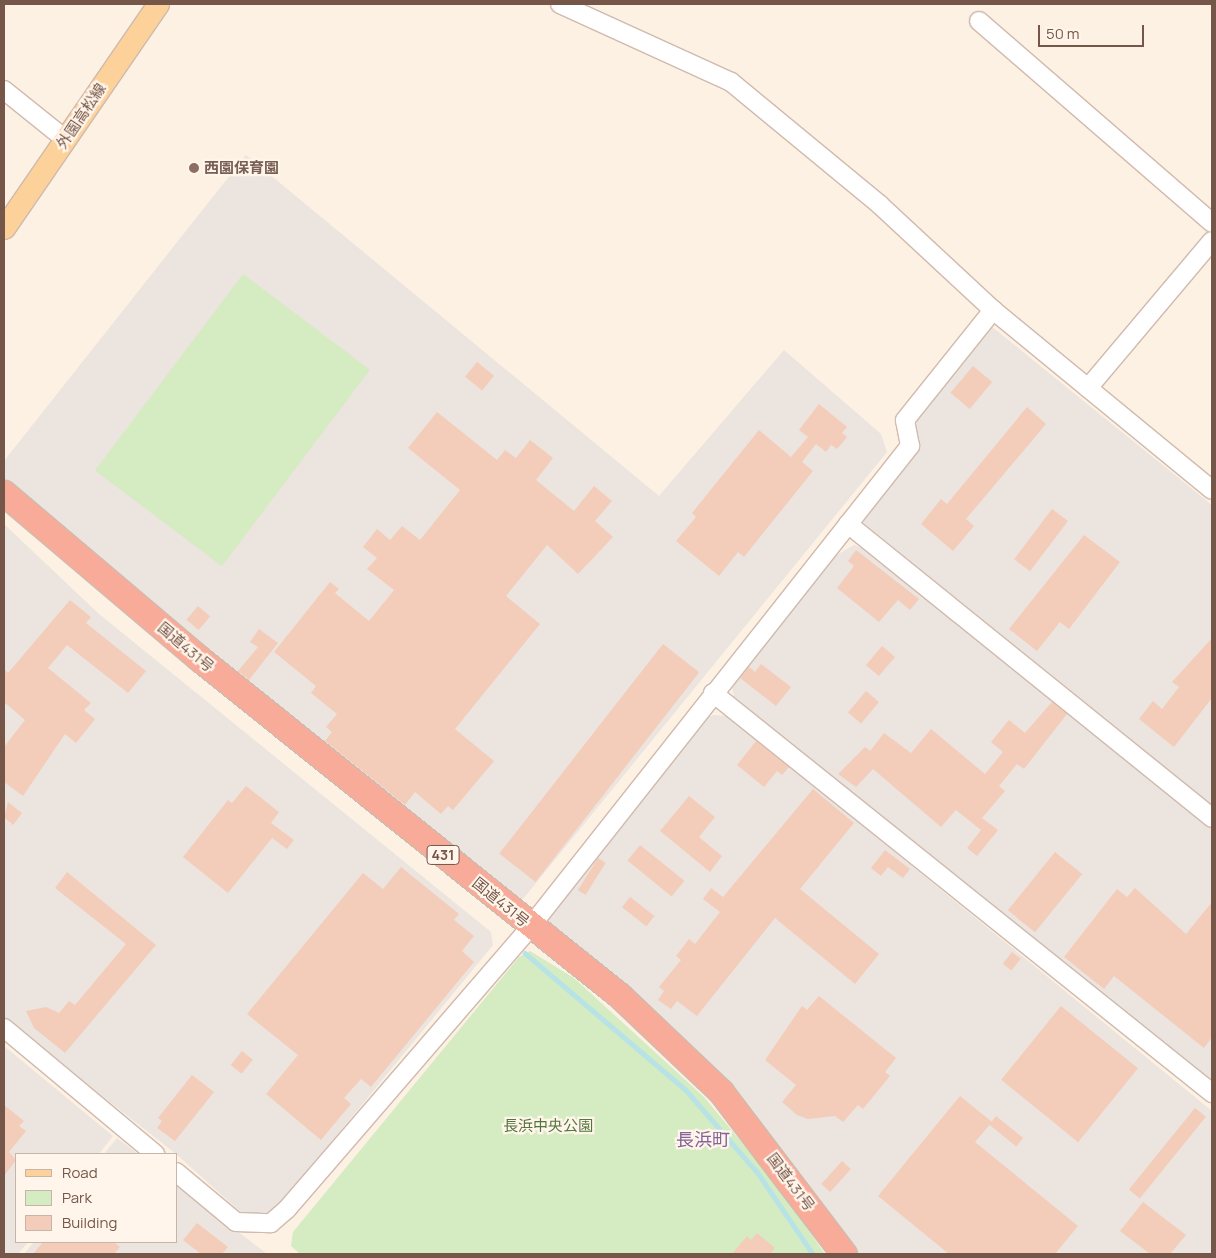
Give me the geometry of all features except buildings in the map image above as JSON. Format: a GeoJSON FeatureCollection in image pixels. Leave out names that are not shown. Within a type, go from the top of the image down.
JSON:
{"type":"FeatureCollection","features":[{"type":"Feature","properties":{"kind":"highway","name":"国道431号"},"geometry":{"type":"LineString","coordinates":[[4,493],[200,659],[620,996],[721,1092],[844,1254]]}},
{"type":"Feature","properties":{"kind":"main road","name":"外園高松線"},"geometry":{"type":"LineString","coordinates":[[4,228],[158,4]]}},
{"type":"Feature","properties":{"kind":"street"},"geometry":{"type":"LineString","coordinates":[[560,4],[731,82],[880,205],[993,310],[1212,490]]}},
{"type":"Feature","properties":{"kind":"street"},"geometry":{"type":"LineString","coordinates":[[979,21],[1212,223]]}},
{"type":"Feature","properties":{"kind":"street"},"geometry":{"type":"LineString","coordinates":[[4,90],[65,139]]}},
{"type":"Feature","properties":{"kind":"street"},"geometry":{"type":"LineString","coordinates":[[1088,388],[1212,241]]}},
{"type":"Feature","properties":{"kind":"street"},"geometry":{"type":"LineString","coordinates":[[178,1174],[236,1222],[271,1224],[531,926],[713,693],[910,446],[905,420],[993,310]]}},
{"type":"Feature","properties":{"kind":"street"},"geometry":{"type":"LineString","coordinates":[[848,524],[1212,818]]}},
{"type":"Feature","properties":{"kind":"street"},"geometry":{"type":"LineString","coordinates":[[713,693],[1212,1093]]}},
{"type":"Feature","properties":{"kind":"street"},"geometry":{"type":"LineString","coordinates":[[4,1028],[154,1153]]}},
{"type":"Feature","properties":{"kind":"shaded area"},"geometry":{"type":"Polygon","coordinates":[[[246,155],[659,496],[784,350],[881,434],[887,452],[523,899],[511,901],[4,483],[4,461],[246,155]]]}},
{"type":"Feature","properties":{"kind":"shaded area"},"geometry":{"type":"Polygon","coordinates":[[[991,326],[1212,505],[1212,805],[860,520],[918,449],[912,421],[991,326]]]}},
{"type":"Feature","properties":{"kind":"shaded area"},"geometry":{"type":"Polygon","coordinates":[[[4,524],[99,614],[491,932],[493,945],[274,1212],[262,1220],[244,1215],[178,1156],[178,1153],[175,1153],[4,1019],[4,524]]]}},
{"type":"Feature","properties":{"kind":"shaded area"},"geometry":{"type":"Polygon","coordinates":[[[854,545],[866,550],[1212,829],[1212,1085],[735,702],[731,681],[833,557],[854,545]]]}},
{"type":"Feature","properties":{"kind":"shaded area"},"geometry":{"type":"Polygon","coordinates":[[[714,715],[728,716],[1212,1111],[1212,1254],[850,1254],[758,1125],[545,931],[545,915],[700,719],[714,715]]]}},
{"type":"Feature","properties":{"kind":"shaded area"},"geometry":{"type":"Polygon","coordinates":[[[4,1046],[113,1136],[100,1153],[15,1153],[15,1243],[27,1243],[18,1254],[4,1254],[4,1046]]]}},
{"type":"Feature","properties":{"kind":"shaded area"},"geometry":{"type":"Polygon","coordinates":[[[117,1138],[137,1153],[105,1153],[117,1138]]]}},
{"type":"Feature","properties":{"kind":"shaded area"},"geometry":{"type":"Polygon","coordinates":[[[178,1186],[267,1254],[24,1254],[33,1243],[178,1243],[178,1186]]]}},
{"type":"Feature","properties":{"kind":"green space"},"geometry":{"type":"Polygon","coordinates":[[[243,274],[370,370],[222,566],[95,470],[243,274]]]}},
{"type":"Feature","properties":{"kind":"green space","name":"長浜中央公園"},"geometry":{"type":"Polygon","coordinates":[[[530,951],[574,978],[704,1097],[777,1185],[825,1254],[300,1254],[291,1246],[293,1232],[519,957],[530,951]]]}},
{"type":"Feature","properties":{"kind":"waterway"},"geometry":{"type":"LineString","coordinates":[[525,953],[686,1090],[758,1173],[813,1254]]}},
{"type":"Feature","properties":{"kind":"place","name":"西園保育園"},"geometry":{"type":"Point","coordinates":[194,168]}},
{"type":"Feature","properties":{"kind":"district","name":"長浜町"},"geometry":{"type":"Point","coordinates":[703,1139]}}]}
